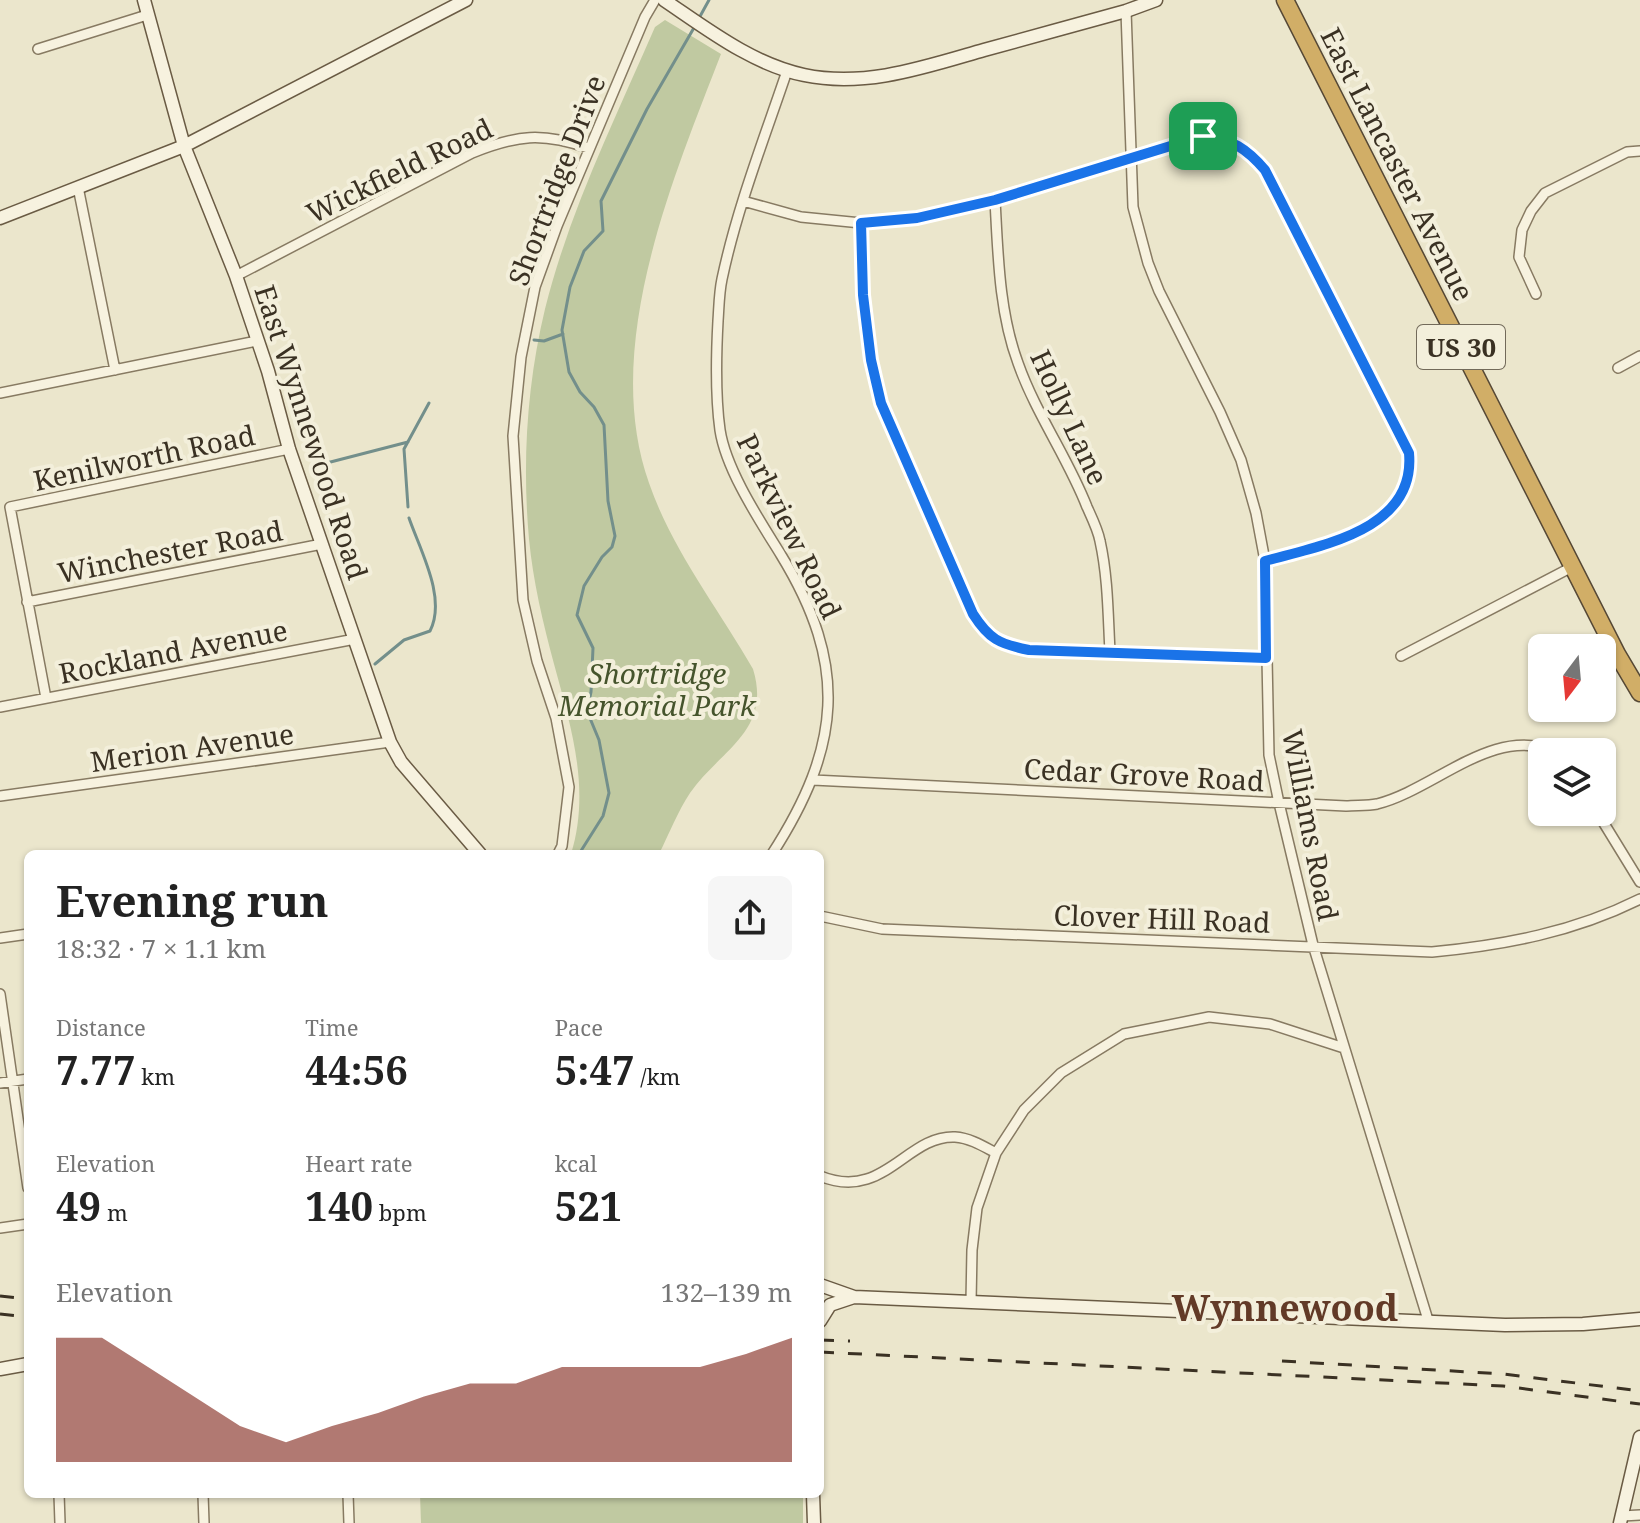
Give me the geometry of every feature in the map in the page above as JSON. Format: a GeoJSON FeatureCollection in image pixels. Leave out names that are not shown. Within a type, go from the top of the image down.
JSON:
{"type":"FeatureCollection","features":[{"type":"Feature","properties":{"kind":"highway","name":"East Lancaster Avenue"},"geometry":{"type":"LineString","coordinates":[[1285,0],[1572,567],[1640,693]]}},
{"type":"Feature","properties":{"kind":"street","name":"East Wynnewood Road"},"geometry":{"type":"LineString","coordinates":[[144,0],[184,146],[236,276],[268,371],[289,449],[390,742],[401,762],[477,850]]}},
{"type":"Feature","properties":{"kind":"street"},"geometry":{"type":"LineString","coordinates":[[0,218],[184,146],[466,0]]}},
{"type":"Feature","properties":{"kind":"street","name":"Shortridge Drive"},"geometry":{"type":"LineString","coordinates":[[560,850],[569,787],[556,718],[537,661],[523,600],[513,436],[521,357],[535,287],[588,148],[655,0]]}},
{"type":"Feature","properties":{"kind":"street"},"geometry":{"type":"LineString","coordinates":[[664,0],[749,55],[787,71],[832,79],[881,77],[1126,11],[1156,0]]}},
{"type":"Feature","properties":{"kind":"street","name":"Williams Road"},"geometry":{"type":"LineString","coordinates":[[1126,11],[1133,207],[1159,291],[1241,460],[1256,513],[1265,561],[1269,755],[1279,803],[1313,945],[1428,1320]]}},
{"type":"Feature","properties":{"kind":"street"},"geometry":{"type":"LineString","coordinates":[[38,49],[147,15]]}},
{"type":"Feature","properties":{"kind":"street","name":"Parkview Road"},"geometry":{"type":"LineString","coordinates":[[775,850],[813,780],[829,714],[827,670],[820,638],[805,599],[754,514],[720,435],[716,395],[721,282],[743,201],[787,71]]}},
{"type":"Feature","properties":{"kind":"street","name":"Wickfield Road"},"geometry":{"type":"LineString","coordinates":[[236,276],[472,153],[500,142],[530,136],[546,137],[588,148]]}},
{"type":"Feature","properties":{"kind":"street"},"geometry":{"type":"LineString","coordinates":[[743,201],[801,217],[861,223],[917,218],[995,200],[1203,136],[1235,142],[1250,152],[1265,170],[1409,453],[1408,483],[1402,497],[1386,514],[1336,541],[1265,561]]}},
{"type":"Feature","properties":{"kind":"street"},"geometry":{"type":"LineString","coordinates":[[1536,294],[1519,257],[1522,230],[1531,211],[1545,193],[1627,152],[1640,151]]}},
{"type":"Feature","properties":{"kind":"street"},"geometry":{"type":"LineString","coordinates":[[78,187],[115,370]]}},
{"type":"Feature","properties":{"kind":"street","name":"Holly Lane"},"geometry":{"type":"LineString","coordinates":[[995,200],[1005,316],[1018,363],[1037,407],[1080,488],[1100,539],[1108,595],[1110,652]]}},
{"type":"Feature","properties":{"kind":"street"},"geometry":{"type":"LineString","coordinates":[[861,223],[863,295],[871,360],[881,403],[973,614],[986,634],[1005,645],[1029,650],[1266,658]]}},
{"type":"Feature","properties":{"kind":"street"},"geometry":{"type":"LineString","coordinates":[[0,393],[257,341]]}},
{"type":"Feature","properties":{"kind":"street"},"geometry":{"type":"LineString","coordinates":[[1618,368],[1640,356]]}},
{"type":"Feature","properties":{"kind":"street","name":"Kenilworth Road"},"geometry":{"type":"LineString","coordinates":[[46,698],[10,507],[289,449]]}},
{"type":"Feature","properties":{"kind":"street","name":"Winchester Road"},"geometry":{"type":"LineString","coordinates":[[27,602],[322,544]]}},
{"type":"Feature","properties":{"kind":"street"},"geometry":{"type":"LineString","coordinates":[[1401,656],[1572,567]]}},
{"type":"Feature","properties":{"kind":"street","name":"Rockland Avenue"},"geometry":{"type":"LineString","coordinates":[[0,707],[355,639]]}},
{"type":"Feature","properties":{"kind":"street","name":"Merion Avenue"},"geometry":{"type":"LineString","coordinates":[[0,796],[390,742]]}},
{"type":"Feature","properties":{"kind":"street","name":"Cedar Grove Road"},"geometry":{"type":"LineString","coordinates":[[813,780],[1346,806],[1376,804],[1504,747],[1515,743],[1528,744]]}},
{"type":"Feature","properties":{"kind":"street"},"geometry":{"type":"LineString","coordinates":[[1606,826],[1640,882]]}},
{"type":"Feature","properties":{"kind":"street","name":"Clover Hill Road"},"geometry":{"type":"LineString","coordinates":[[824,917],[882,929],[1432,952],[1499,945],[1565,930],[1640,899]]}},
{"type":"Feature","properties":{"kind":"street"},"geometry":{"type":"LineString","coordinates":[[0,938],[24,935]]}},
{"type":"Feature","properties":{"kind":"street"},"geometry":{"type":"LineString","coordinates":[[0,994],[24,1162]]}},
{"type":"Feature","properties":{"kind":"street"},"geometry":{"type":"LineString","coordinates":[[971,1302],[977,1208],[996,1153],[1024,1110],[1061,1073],[1124,1034],[1209,1017],[1270,1024],[1344,1048]]}},
{"type":"Feature","properties":{"kind":"street"},"geometry":{"type":"LineString","coordinates":[[0,1083],[24,1080]]}},
{"type":"Feature","properties":{"kind":"street"},"geometry":{"type":"LineString","coordinates":[[824,1178],[835,1182],[862,1181],[935,1141],[953,1137],[972,1140],[996,1153]]}},
{"type":"Feature","properties":{"kind":"street"},"geometry":{"type":"LineString","coordinates":[[0,1228],[24,1225]]}},
{"type":"Feature","properties":{"kind":"street"},"geometry":{"type":"LineString","coordinates":[[824,1286],[854,1297],[1505,1325],[1583,1324],[1640,1319]]}},
{"type":"Feature","properties":{"kind":"street"},"geometry":{"type":"LineString","coordinates":[[824,1315],[830,1305],[854,1297]]}},
{"type":"Feature","properties":{"kind":"street"},"geometry":{"type":"LineString","coordinates":[[0,1369],[24,1365]]}},
{"type":"Feature","properties":{"kind":"street"},"geometry":{"type":"LineString","coordinates":[[1640,1437],[1621,1519],[1640,1515]]}},
{"type":"Feature","properties":{"kind":"street"},"geometry":{"type":"LineString","coordinates":[[59,1498],[60,1523]]}},
{"type":"Feature","properties":{"kind":"street"},"geometry":{"type":"LineString","coordinates":[[203,1498],[204,1523]]}},
{"type":"Feature","properties":{"kind":"street"},"geometry":{"type":"LineString","coordinates":[[348,1498],[349,1523]]}},
{"type":"Feature","properties":{"kind":"street"},"geometry":{"type":"LineString","coordinates":[[813,1498],[814,1523]]}},
{"type":"Feature","properties":{"kind":"green space","name":"Shortridge Memorial Park"},"geometry":{"type":"Polygon","coordinates":[[[665,20],[721,54],[682,156],[649,266],[638,321],[633,377],[636,431],[649,483],[670,532],[753,669],[756,708],[740,738],[690,793],[661,850],[572,850],[579,806],[576,758],[542,618],[531,555],[526,481],[530,394],[545,309],[567,237],[594,166],[655,27],[665,20]]]}},
{"type":"Feature","properties":{"kind":"green space"},"geometry":{"type":"Polygon","coordinates":[[[420,1498],[803,1498],[803,1523],[421,1523],[420,1498]]]}},
{"type":"Feature","properties":{"kind":"waterway"},"geometry":{"type":"LineString","coordinates":[[698,20],[709,0]]}},
{"type":"Feature","properties":{"kind":"waterway"},"geometry":{"type":"LineString","coordinates":[[582,850],[603,816],[609,793],[599,740],[587,711],[593,648],[577,615],[584,586],[612,547],[615,536],[608,501],[604,425],[569,372],[562,330],[570,287],[584,251],[603,231],[601,201],[647,109],[695,26]]}},
{"type":"Feature","properties":{"kind":"waterway"},"geometry":{"type":"LineString","coordinates":[[534,340],[544,341],[563,334]]}},
{"type":"Feature","properties":{"kind":"waterway"},"geometry":{"type":"LineString","coordinates":[[408,507],[404,449],[429,403]]}},
{"type":"Feature","properties":{"kind":"waterway"},"geometry":{"type":"LineString","coordinates":[[315,466],[408,442]]}},
{"type":"Feature","properties":{"kind":"waterway"},"geometry":{"type":"LineString","coordinates":[[375,664],[404,640],[430,631],[434,618],[434,589],[409,518]]}},
{"type":"Feature","properties":{"kind":"railway"},"geometry":{"type":"LineString","coordinates":[[0,1296],[24,1299]]}},
{"type":"Feature","properties":{"kind":"railway"},"geometry":{"type":"LineString","coordinates":[[0,1314],[24,1317]]}},
{"type":"Feature","properties":{"kind":"railway"},"geometry":{"type":"LineString","coordinates":[[824,1340],[850,1341]]}},
{"type":"Feature","properties":{"kind":"railway"},"geometry":{"type":"LineString","coordinates":[[824,1352],[1503,1386],[1640,1404]]}},
{"type":"Feature","properties":{"kind":"railway"},"geometry":{"type":"LineString","coordinates":[[1282,1361],[1504,1374],[1640,1391]]}},
{"type":"Feature","properties":{"kind":"district","name":"Wynnewood"},"geometry":{"type":"Point","coordinates":[1285,1307]}},
{"type":"Feature","properties":{"kind":"route"},"geometry":{"type":"LineString","coordinates":[[1203,136],[1235,142],[1250,152],[1265,170],[1409,453],[1408,483],[1394,507],[1377,520],[1336,541],[1265,561],[1266,658],[1029,650],[1005,645],[986,634],[973,614],[881,403],[871,360],[863,295],[861,223],[917,218],[995,200],[1203,136]]}}]}
